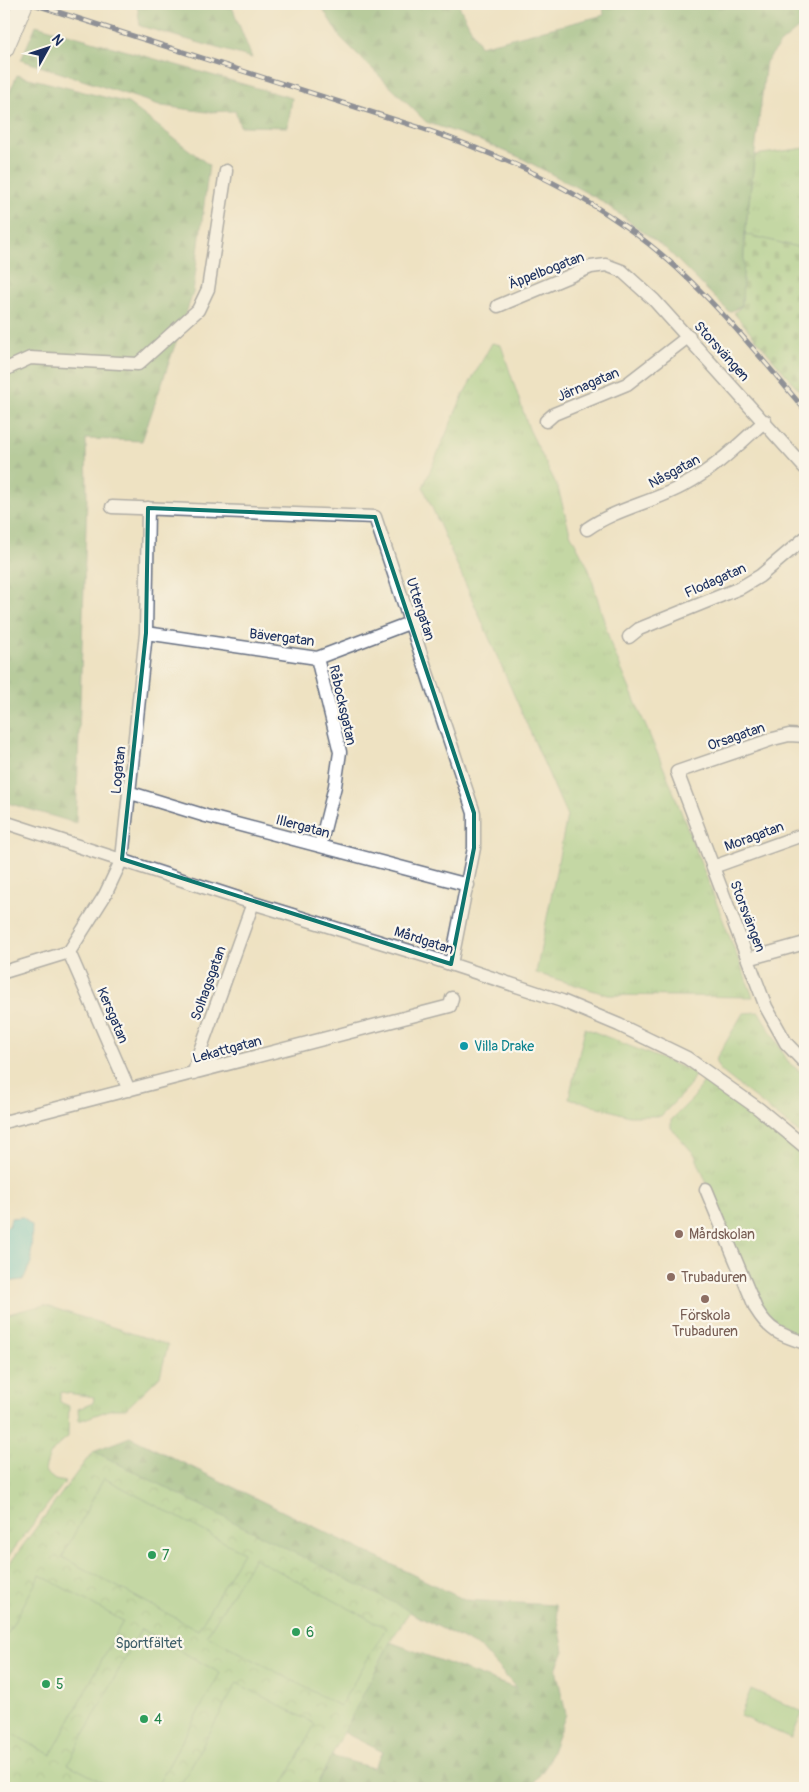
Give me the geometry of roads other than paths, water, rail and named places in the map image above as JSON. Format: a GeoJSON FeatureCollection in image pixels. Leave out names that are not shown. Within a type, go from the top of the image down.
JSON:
{"type":"FeatureCollection","features":[{"type":"Feature","properties":{"kind":"highway"},"geometry":{"type":"LineString","coordinates":[[4,17],[10,4]]}},
{"type":"Feature","properties":{"kind":"highway"},"geometry":{"type":"LineString","coordinates":[[4,48],[23,4]]}},
{"type":"Feature","properties":{"kind":"street"},"geometry":{"type":"LineString","coordinates":[[4,370],[30,358],[138,364],[198,310],[208,288],[226,171]]}},
{"type":"Feature","properties":{"kind":"street","name":"Äppelbogatan"},"geometry":{"type":"LineString","coordinates":[[498,306],[591,267],[606,265]]}},
{"type":"Feature","properties":{"kind":"street","name":"Storsvängen"},"geometry":{"type":"LineString","coordinates":[[606,265],[622,271],[689,336],[805,468]]}},
{"type":"Feature","properties":{"kind":"street","name":"Järnagatan"},"geometry":{"type":"LineString","coordinates":[[546,421],[554,414],[627,384],[689,336]]}},
{"type":"Feature","properties":{"kind":"street","name":"Nåsgatan"},"geometry":{"type":"LineString","coordinates":[[588,529],[601,519],[687,484],[709,470],[765,421]]}},
{"type":"Feature","properties":{"kind":"street","name":"Uttergatan"},"geometry":{"type":"LineString","coordinates":[[112,507],[375,517],[474,813],[474,848],[451,964]]}},
{"type":"Feature","properties":{"kind":"street","name":"Logatan"},"geometry":{"type":"LineString","coordinates":[[69,952],[105,895],[122,860],[131,793],[146,633],[148,508]]}},
{"type":"Feature","properties":{"kind":"street","name":"Flodagatan"},"geometry":{"type":"LineString","coordinates":[[629,637],[639,629],[740,588],[760,576],[805,538]]}},
{"type":"Feature","properties":{"kind":"street","name":"Bävergatan"},"geometry":{"type":"LineString","coordinates":[[146,633],[317,658],[409,623]]}},
{"type":"Feature","properties":{"kind":"street","name":"Råbocksgatan"},"geometry":{"type":"LineString","coordinates":[[317,658],[340,752],[335,786],[320,846]]}},
{"type":"Feature","properties":{"kind":"street","name":"Orsagatan"},"geometry":{"type":"LineString","coordinates":[[677,772],[773,739],[789,735],[805,736]]}},
{"type":"Feature","properties":{"kind":"street","name":"Storsvängen"},"geometry":{"type":"LineString","coordinates":[[677,772],[766,1007],[786,1043],[805,1063]]}},
{"type":"Feature","properties":{"kind":"street","name":"Illergatan"},"geometry":{"type":"LineString","coordinates":[[131,793],[468,885]]}},
{"type":"Feature","properties":{"kind":"street","name":"Mårdgatan"},"geometry":{"type":"LineString","coordinates":[[4,822],[253,903],[451,964],[570,1005],[619,1025],[687,1058],[758,1109],[805,1147]]}},
{"type":"Feature","properties":{"kind":"street","name":"Moragatan"},"geometry":{"type":"LineString","coordinates":[[713,867],[805,834]]}},
{"type":"Feature","properties":{"kind":"street","name":"Solhagsgatan"},"geometry":{"type":"LineString","coordinates":[[194,1073],[198,1056],[253,903]]}},
{"type":"Feature","properties":{"kind":"street"},"geometry":{"type":"LineString","coordinates":[[748,959],[805,943]]}},
{"type":"Feature","properties":{"kind":"street"},"geometry":{"type":"LineString","coordinates":[[4,972],[69,952]]}},
{"type":"Feature","properties":{"kind":"street","name":"Kersgatan"},"geometry":{"type":"LineString","coordinates":[[69,952],[129,1090]]}},
{"type":"Feature","properties":{"kind":"street","name":"Lekattgatan"},"geometry":{"type":"LineString","coordinates":[[4,1122],[450,1006],[452,998]]}},
{"type":"Feature","properties":{"kind":"street"},"geometry":{"type":"LineString","coordinates":[[706,1189],[756,1309],[765,1325],[780,1334],[805,1343]]}},
{"type":"Feature","properties":{"kind":"water"},"geometry":{"type":"Polygon","coordinates":[[[23,1217],[32,1226],[31,1263],[23,1280],[4,1282],[4,1228],[9,1226],[11,1218],[23,1217]]]}},
{"type":"Feature","properties":{"kind":"railway"},"geometry":{"type":"LineString","coordinates":[[33,4],[424,129],[487,152],[548,180],[606,214],[661,254],[700,290],[805,410]]}},
{"type":"Feature","properties":{"kind":"place","name":"Villa Drake"},"geometry":{"type":"Point","coordinates":[464,1046]}},
{"type":"Feature","properties":{"kind":"place","name":"Mårdskolan"},"geometry":{"type":"Point","coordinates":[679,1234]}},
{"type":"Feature","properties":{"kind":"place","name":"Trubaduren"},"geometry":{"type":"Point","coordinates":[671,1277]}},
{"type":"Feature","properties":{"kind":"place","name":"Förskola Trubaduren"},"geometry":{"type":"Point","coordinates":[705,1299]}},
{"type":"Feature","properties":{"kind":"place","name":"7"},"geometry":{"type":"Point","coordinates":[152,1555]}},
{"type":"Feature","properties":{"kind":"place","name":"6"},"geometry":{"type":"Point","coordinates":[296,1632]}},
{"type":"Feature","properties":{"kind":"place","name":"5"},"geometry":{"type":"Point","coordinates":[46,1684]}},
{"type":"Feature","properties":{"kind":"place","name":"4"},"geometry":{"type":"Point","coordinates":[144,1719]}},
{"type":"Feature","properties":{"kind":"park label","name":"Sportfältet"},"geometry":{"type":"Point","coordinates":[149,1643]}}]}
